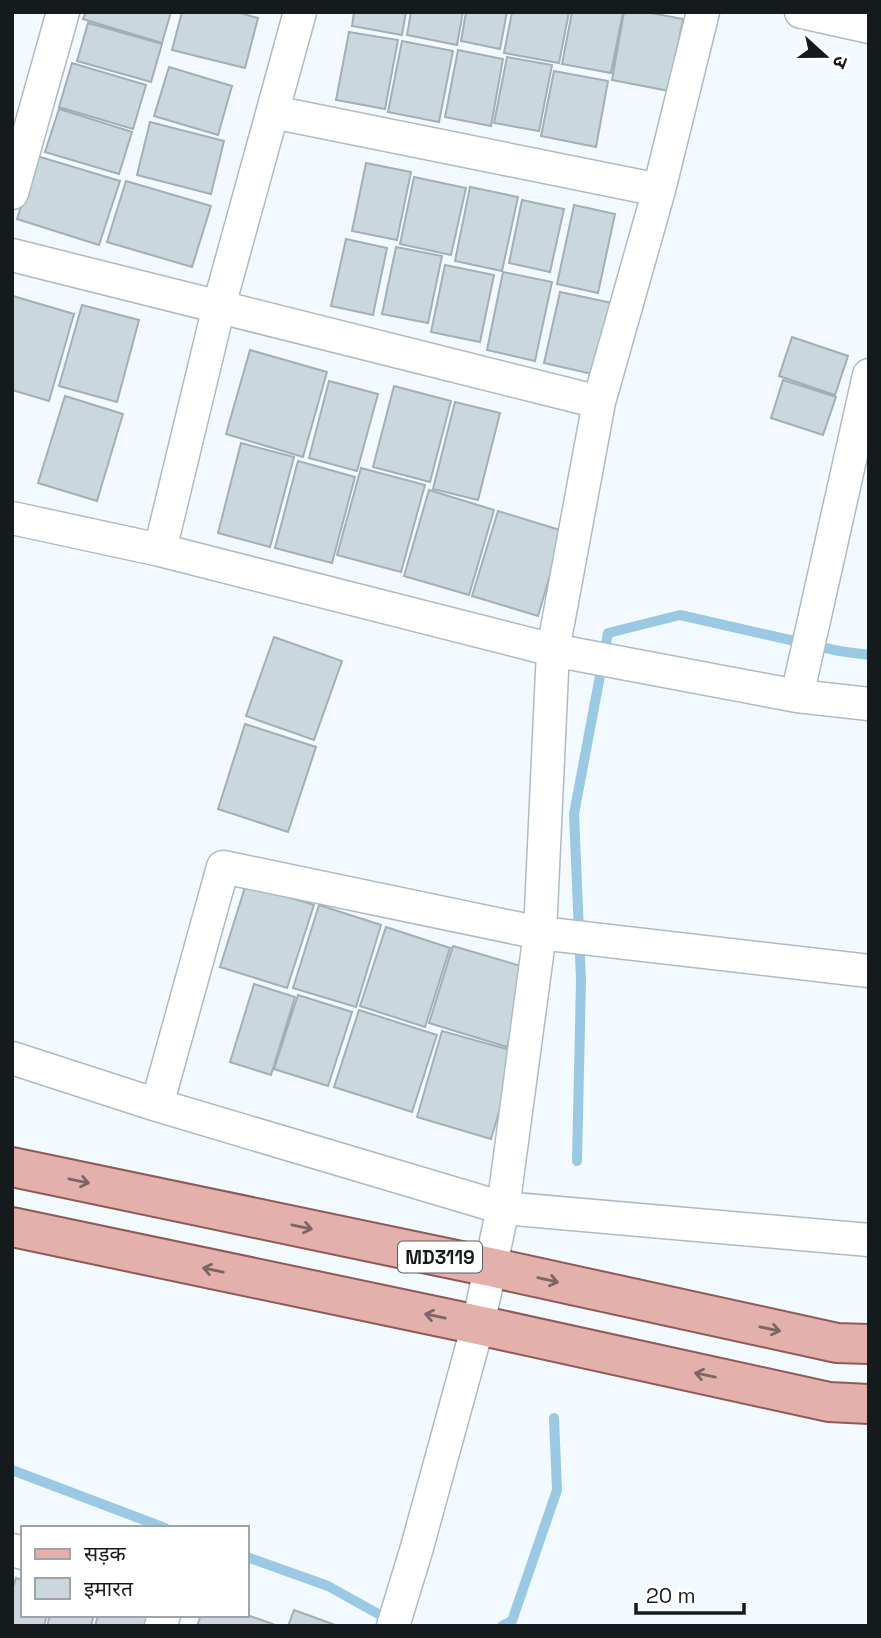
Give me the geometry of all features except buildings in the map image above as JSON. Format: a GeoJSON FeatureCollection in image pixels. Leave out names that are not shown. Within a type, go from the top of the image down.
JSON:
{"type":"FeatureCollection","features":[{"type":"Feature","properties":{"kind":"main road","name":"MD3119"},"geometry":{"type":"LineString","coordinates":[[12,1167],[836,1343],[869,1344]]}},
{"type":"Feature","properties":{"kind":"main road"},"geometry":{"type":"LineString","coordinates":[[12,1227],[829,1402],[869,1404]]}},
{"type":"Feature","properties":{"kind":"street"},"geometry":{"type":"LineString","coordinates":[[12,193],[63,12]]}},
{"type":"Feature","properties":{"kind":"street"},"geometry":{"type":"LineString","coordinates":[[160,550],[219,306],[300,12]]}},
{"type":"Feature","properties":{"kind":"street"},"geometry":{"type":"LineString","coordinates":[[393,1626],[478,1325],[503,1208],[540,933],[553,650],[599,402],[659,190],[703,12]]}},
{"type":"Feature","properties":{"kind":"street"},"geometry":{"type":"LineString","coordinates":[[801,12],[869,27]]}},
{"type":"Feature","properties":{"kind":"street"},"geometry":{"type":"LineString","coordinates":[[273,112],[659,190]]}},
{"type":"Feature","properties":{"kind":"street"},"geometry":{"type":"LineString","coordinates":[[12,255],[599,402]]}},
{"type":"Feature","properties":{"kind":"street"},"geometry":{"type":"LineString","coordinates":[[797,696],[869,375]]}},
{"type":"Feature","properties":{"kind":"street"},"geometry":{"type":"LineString","coordinates":[[12,518],[160,550],[553,650],[797,696],[869,704]]}},
{"type":"Feature","properties":{"kind":"street"},"geometry":{"type":"LineString","coordinates":[[157,1105],[223,867],[540,933],[869,971]]}},
{"type":"Feature","properties":{"kind":"street"},"geometry":{"type":"LineString","coordinates":[[12,1058],[157,1105],[503,1208],[869,1240]]}},
{"type":"Feature","properties":{"kind":"waterway"},"geometry":{"type":"LineString","coordinates":[[577,1161],[581,980],[574,814],[608,633],[680,615],[839,651],[869,655]]}},
{"type":"Feature","properties":{"kind":"waterway"},"geometry":{"type":"LineString","coordinates":[[502,1626],[512,1621],[557,1490],[554,1418]]}},
{"type":"Feature","properties":{"kind":"waterway"},"geometry":{"type":"LineString","coordinates":[[12,1470],[160,1526]]}},
{"type":"Feature","properties":{"kind":"waterway"},"geometry":{"type":"LineString","coordinates":[[248,1557],[328,1586],[391,1621]]}}]}
